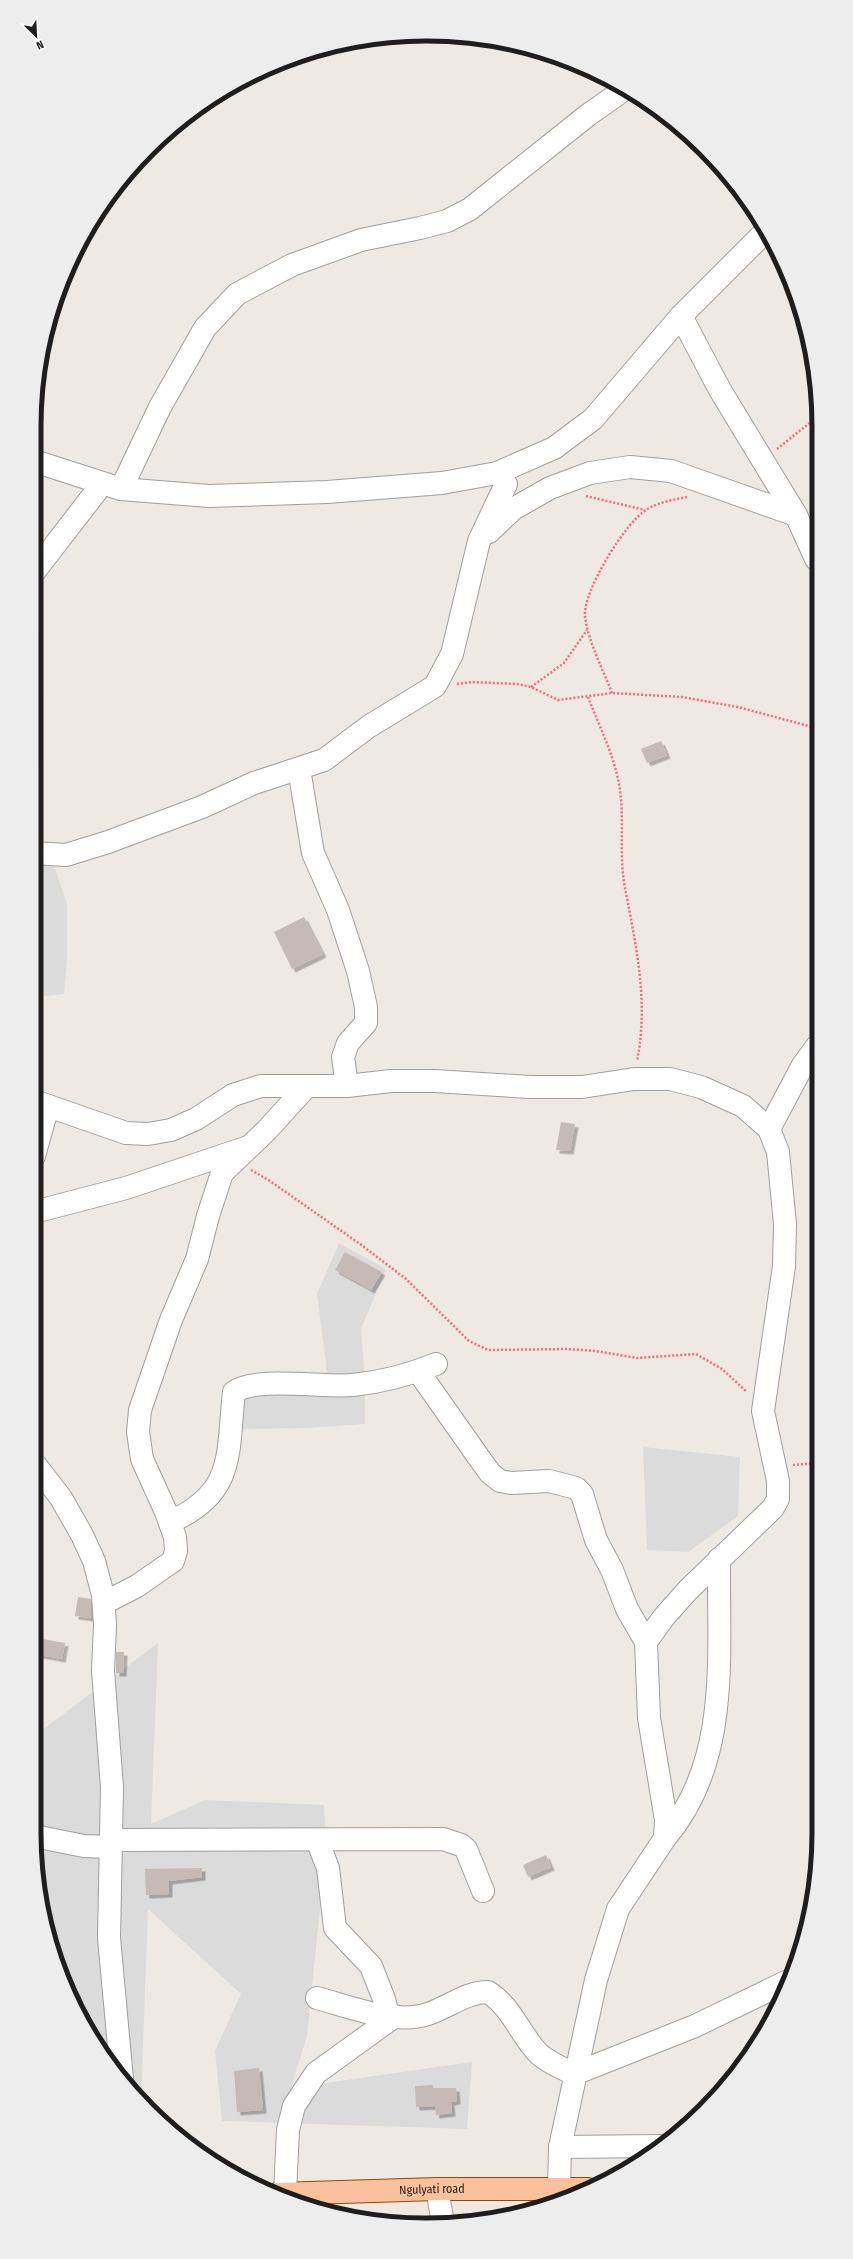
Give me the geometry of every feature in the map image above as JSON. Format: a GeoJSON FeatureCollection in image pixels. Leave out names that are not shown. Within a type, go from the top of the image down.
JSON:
{"type":"FeatureCollection","features":[{"type":"Feature","properties":{"kind":"main road","name":"Ngulyati road"},"geometry":{"type":"LineString","coordinates":[[289,2193],[437,2189],[574,2189]]}},
{"type":"Feature","properties":{"kind":"street"},"geometry":{"type":"LineString","coordinates":[[41,564],[112,486],[205,328],[237,294],[292,265],[361,240],[447,221],[470,209],[588,115],[619,93]]}},
{"type":"Feature","properties":{"kind":"street"},"geometry":{"type":"LineString","coordinates":[[41,463],[112,486],[210,496],[327,492],[442,483],[497,473],[554,448],[593,420],[681,316],[761,236]]}},
{"type":"Feature","properties":{"kind":"street"},"geometry":{"type":"LineString","coordinates":[[681,316],[720,390],[796,515],[812,550]]}},
{"type":"Feature","properties":{"kind":"street"},"geometry":{"type":"LineString","coordinates":[[479,541],[513,509],[550,488],[590,473],[630,467],[671,471],[796,515]]}},
{"type":"Feature","properties":{"kind":"street"},"geometry":{"type":"LineString","coordinates":[[41,853],[66,855],[101,844],[202,807],[254,783],[324,760],[368,727],[435,686],[452,654],[479,541],[506,484],[497,473]]}},
{"type":"Feature","properties":{"kind":"street"},"geometry":{"type":"LineString","coordinates":[[299,769],[313,852],[338,910],[358,971],[366,1007],[366,1023],[348,1043],[343,1057],[347,1086]]}},
{"type":"Feature","properties":{"kind":"street"},"geometry":{"type":"LineString","coordinates":[[769,1129],[803,1065],[812,1053]]}},
{"type":"Feature","properties":{"kind":"street"},"geometry":{"type":"LineString","coordinates":[[41,1104],[126,1133],[148,1134],[171,1130],[196,1119],[233,1095],[261,1086],[347,1086],[391,1082],[435,1081],[530,1087],[582,1087],[634,1079],[670,1079],[701,1086],[743,1106],[769,1129],[778,1152],[784,1224],[782,1280],[763,1411],[775,1466],[779,1490],[778,1499],[773,1508],[719,1559],[664,1617],[646,1642]]}},
{"type":"Feature","properties":{"kind":"street"},"geometry":{"type":"LineString","coordinates":[[104,1603],[137,1586],[173,1561],[176,1551],[175,1537],[170,1522],[142,1459],[138,1432],[140,1410],[171,1320],[198,1259],[208,1216],[222,1173],[251,1146],[307,1086]]}},
{"type":"Feature","properties":{"kind":"street"},"geometry":{"type":"LineString","coordinates":[[41,1210],[126,1188],[251,1146]]}},
{"type":"Feature","properties":{"kind":"street"},"geometry":{"type":"LineString","coordinates":[[170,1522],[200,1506],[214,1492],[226,1466],[234,1392],[241,1387],[258,1384],[352,1385],[427,1367],[482,1462],[490,1473],[500,1481],[511,1483],[549,1482],[576,1488],[582,1494],[596,1540],[612,1570],[627,1609],[646,1642],[646,1693],[666,1820],[665,1838]]}},
{"type":"Feature","properties":{"kind":"street"},"geometry":{"type":"LineString","coordinates":[[41,1472],[61,1498],[82,1535],[94,1561],[104,1603],[103,1672],[112,1787],[109,1938],[121,2067]]}},
{"type":"Feature","properties":{"kind":"street"},"geometry":{"type":"LineString","coordinates":[[559,2189],[560,2147],[574,2074],[596,1980],[618,1909],[665,1838],[677,1824],[698,1788],[712,1742],[717,1702],[719,1559]]}},
{"type":"Feature","properties":{"kind":"street"},"geometry":{"type":"LineString","coordinates":[[41,1837],[84,1846],[111,1844],[443,1839],[461,1845],[466,1849],[483,1891]]}},
{"type":"Feature","properties":{"kind":"street"},"geometry":{"type":"LineString","coordinates":[[317,1840],[328,1868],[335,1928],[371,1966],[391,2016]]}},
{"type":"Feature","properties":{"kind":"street"},"geometry":{"type":"LineString","coordinates":[[318,1998],[391,2016],[408,2018],[428,2014],[468,1996],[488,1992],[505,2006],[522,2033],[540,2054],[555,2065],[574,2074],[695,2026],[781,1984]]}},
{"type":"Feature","properties":{"kind":"street"},"geometry":{"type":"LineString","coordinates":[[281,2190],[288,2130],[294,2106],[316,2073],[391,2016]]}},
{"type":"Feature","properties":{"kind":"street"},"geometry":{"type":"LineString","coordinates":[[560,2147],[650,2146]]}},
{"type":"Feature","properties":{"kind":"street"},"geometry":{"type":"LineString","coordinates":[[437,2189],[442,2217]]}},
{"type":"Feature","properties":{"kind":"path"},"geometry":{"type":"LineString","coordinates":[[763,460],[812,421]]}},
{"type":"Feature","properties":{"kind":"path"},"geometry":{"type":"LineString","coordinates":[[583,495],[645,511]]}},
{"type":"Feature","properties":{"kind":"path"},"geometry":{"type":"LineString","coordinates":[[612,694],[587,630],[585,614],[588,596],[613,550],[629,528],[645,511],[660,504],[693,496]]}},
{"type":"Feature","properties":{"kind":"path"},"geometry":{"type":"LineString","coordinates":[[531,687],[564,663],[587,630]]}},
{"type":"Feature","properties":{"kind":"path"},"geometry":{"type":"LineString","coordinates":[[435,686],[472,682],[501,682],[531,687],[558,700],[612,694],[682,697],[738,707],[812,727]]}},
{"type":"Feature","properties":{"kind":"path"},"geometry":{"type":"LineString","coordinates":[[588,697],[618,780],[620,851],[624,887],[636,941],[643,1013],[640,1049],[634,1079]]}},
{"type":"Feature","properties":{"kind":"path"},"geometry":{"type":"LineString","coordinates":[[235,1161],[270,1181],[406,1279],[469,1341],[488,1350],[574,1350],[637,1358],[656,1358],[679,1353],[696,1354],[722,1369],[739,1383],[763,1411]]}},
{"type":"Feature","properties":{"kind":"path"},"geometry":{"type":"LineString","coordinates":[[775,1466],[812,1463]]}},
{"type":"Feature","properties":{"kind":"shaded area"},"geometry":{"type":"Polygon","coordinates":[[[53,863],[67,904],[67,959],[64,994],[41,996],[41,867],[53,863]]]}},
{"type":"Feature","properties":{"kind":"shaded area"},"geometry":{"type":"Polygon","coordinates":[[[339,1243],[386,1269],[361,1329],[365,1380],[365,1424],[307,1428],[227,1429],[225,1395],[327,1388],[326,1363],[317,1294],[339,1243]]]}},
{"type":"Feature","properties":{"kind":"shaded area"},"geometry":{"type":"Polygon","coordinates":[[[643,1447],[740,1457],[738,1516],[688,1552],[647,1550],[643,1447]]]}},
{"type":"Feature","properties":{"kind":"shaded area"},"geometry":{"type":"Polygon","coordinates":[[[158,1643],[151,1824],[205,1800],[324,1805],[326,1850],[307,2036],[291,2088],[472,2062],[467,2129],[222,2121],[215,2051],[241,1994],[148,1909],[141,2092],[106,2047],[93,2025],[70,1980],[54,1932],[48,1908],[42,1858],[41,1731],[158,1643]]]}},
{"type":"Feature","properties":{"kind":"building"},"geometry":{"type":"Polygon","coordinates":[[[661,741],[667,755],[647,763],[641,749],[661,741]]]}},
{"type":"Feature","properties":{"kind":"building"},"geometry":{"type":"Polygon","coordinates":[[[304,917],[323,954],[292,969],[274,932],[304,917]]]}},
{"type":"Feature","properties":{"kind":"building"},"geometry":{"type":"Polygon","coordinates":[[[561,1122],[575,1124],[570,1151],[556,1150],[561,1122]]]}},
{"type":"Feature","properties":{"kind":"building"},"geometry":{"type":"Polygon","coordinates":[[[345,1252],[382,1272],[371,1290],[335,1270],[345,1252]]]}},
{"type":"Feature","properties":{"kind":"building"},"geometry":{"type":"Polygon","coordinates":[[[78,1597],[91,1599],[91,1618],[75,1616],[78,1597]]]}},
{"type":"Feature","properties":{"kind":"building"},"geometry":{"type":"Polygon","coordinates":[[[41,1639],[65,1643],[62,1659],[41,1655],[41,1639]]]}},
{"type":"Feature","properties":{"kind":"building"},"geometry":{"type":"Polygon","coordinates":[[[116,1652],[124,1652],[123,1673],[116,1673],[116,1652]]]}},
{"type":"Feature","properties":{"kind":"building"},"geometry":{"type":"Polygon","coordinates":[[[546,1855],[551,1867],[528,1877],[523,1865],[546,1855]]]}},
{"type":"Feature","properties":{"kind":"building"},"geometry":{"type":"Polygon","coordinates":[[[202,1868],[202,1877],[169,1881],[169,1894],[146,1895],[145,1869],[202,1868]]]}},
{"type":"Feature","properties":{"kind":"building"},"geometry":{"type":"Polygon","coordinates":[[[259,2068],[263,2110],[237,2112],[234,2071],[259,2068]]]}},
{"type":"Feature","properties":{"kind":"building"},"geometry":{"type":"Polygon","coordinates":[[[433,2085],[433,2088],[456,2088],[457,2101],[451,2102],[452,2113],[436,2115],[435,2106],[416,2107],[415,2086],[433,2085]]]}}]}
